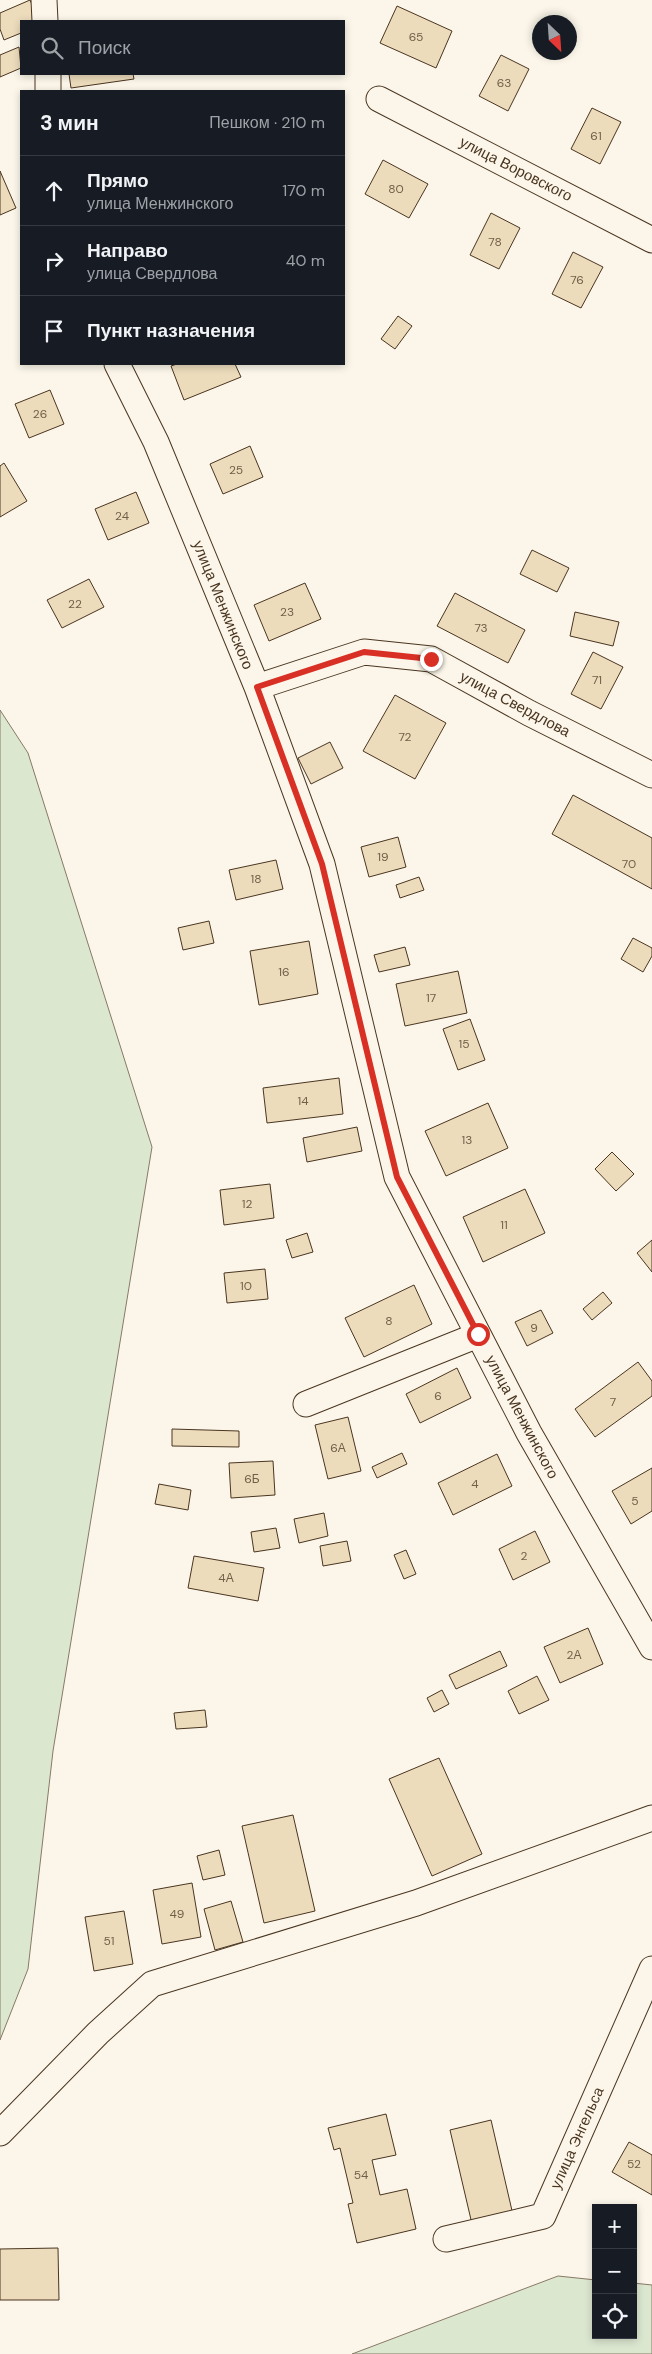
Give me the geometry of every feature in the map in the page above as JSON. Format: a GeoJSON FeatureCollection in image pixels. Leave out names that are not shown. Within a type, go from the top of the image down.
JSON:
{"type":"FeatureCollection","features":[{"type":"Feature","properties":{"kind":"street"},"geometry":{"type":"LineString","coordinates":[[44,0],[45,20]]}},
{"type":"Feature","properties":{"kind":"street"},"geometry":{"type":"LineString","coordinates":[[48,75],[48,90]]}},
{"type":"Feature","properties":{"kind":"street","name":"улица Воровского"},"geometry":{"type":"LineString","coordinates":[[379,99],[652,240]]}},
{"type":"Feature","properties":{"kind":"street","name":"улица Менжинского"},"geometry":{"type":"LineString","coordinates":[[118,365],[156,442],[257,687],[322,864],[397,1177],[529,1433],[652,1647]]}},
{"type":"Feature","properties":{"kind":"street","name":"улица Свердлова"},"geometry":{"type":"LineString","coordinates":[[257,687],[364,652],[431,659],[529,713],[652,775]]}},
{"type":"Feature","properties":{"kind":"street"},"geometry":{"type":"LineString","coordinates":[[306,1404],[478,1334]]}},
{"type":"Feature","properties":{"kind":"street"},"geometry":{"type":"LineString","coordinates":[[0,2133],[98,2034],[152,1984],[285,1945],[416,1903],[652,1818]]}},
{"type":"Feature","properties":{"kind":"street","name":"улица Энгельса"},"geometry":{"type":"LineString","coordinates":[[446,2239],[543,2216],[652,1969]]}},
{"type":"Feature","properties":{"kind":"green space"},"geometry":{"type":"Polygon","coordinates":[[[0,710],[28,753],[152,1147],[53,1751],[28,1969],[0,2040],[0,710]]]}},
{"type":"Feature","properties":{"kind":"green space"},"geometry":{"type":"Polygon","coordinates":[[[558,2276],[592,2280],[592,2339],[637,2339],[637,2283],[652,2285],[652,2354],[352,2354],[558,2276]]]}},
{"type":"Feature","properties":{"kind":"building"},"geometry":{"type":"Polygon","coordinates":[[[30,0],[39,20],[20,20],[20,33],[4,40],[0,29],[0,13],[30,0]]]}},
{"type":"Feature","properties":{"kind":"building"},"geometry":{"type":"Polygon","coordinates":[[[397,6],[452,31],[436,68],[380,43],[397,6]]]}},
{"type":"Feature","properties":{"kind":"building"},"geometry":{"type":"Polygon","coordinates":[[[19,47],[20,68],[0,77],[0,55],[19,47]]]}},
{"type":"Feature","properties":{"kind":"building"},"geometry":{"type":"Polygon","coordinates":[[[501,55],[529,69],[508,111],[479,96],[501,55]]]}},
{"type":"Feature","properties":{"kind":"building"},"geometry":{"type":"Polygon","coordinates":[[[69,75],[133,75],[134,79],[71,88],[69,75]]]}},
{"type":"Feature","properties":{"kind":"building"},"geometry":{"type":"Polygon","coordinates":[[[592,108],[621,122],[600,164],[571,149],[592,108]]]}},
{"type":"Feature","properties":{"kind":"building"},"geometry":{"type":"Polygon","coordinates":[[[383,160],[428,184],[409,218],[365,194],[383,160]]]}},
{"type":"Feature","properties":{"kind":"building"},"geometry":{"type":"Polygon","coordinates":[[[0,171],[16,208],[0,215],[0,171]]]}},
{"type":"Feature","properties":{"kind":"building"},"geometry":{"type":"Polygon","coordinates":[[[491,213],[520,228],[499,269],[470,255],[491,213]]]}},
{"type":"Feature","properties":{"kind":"building"},"geometry":{"type":"Polygon","coordinates":[[[573,252],[603,267],[581,308],[552,294],[573,252]]]}},
{"type":"Feature","properties":{"kind":"building"},"geometry":{"type":"Polygon","coordinates":[[[398,316],[412,326],[395,349],[381,339],[398,316]]]}},
{"type":"Feature","properties":{"kind":"building"},"geometry":{"type":"Polygon","coordinates":[[[235,365],[241,377],[184,400],[171,366],[235,365]]]}},
{"type":"Feature","properties":{"kind":"building"},"geometry":{"type":"Polygon","coordinates":[[[50,390],[64,424],[29,438],[15,404],[50,390]]]}},
{"type":"Feature","properties":{"kind":"building"},"geometry":{"type":"Polygon","coordinates":[[[250,446],[263,477],[223,494],[210,464],[250,446]]]}},
{"type":"Feature","properties":{"kind":"building"},"geometry":{"type":"Polygon","coordinates":[[[4,463],[27,501],[0,517],[0,466],[4,463]]]}},
{"type":"Feature","properties":{"kind":"building"},"geometry":{"type":"Polygon","coordinates":[[[136,492],[149,523],[108,540],[95,509],[136,492]]]}},
{"type":"Feature","properties":{"kind":"building"},"geometry":{"type":"Polygon","coordinates":[[[532,550],[569,568],[557,592],[520,574],[532,550]]]}},
{"type":"Feature","properties":{"kind":"building"},"geometry":{"type":"Polygon","coordinates":[[[89,579],[104,607],[62,628],[47,600],[89,579]]]}},
{"type":"Feature","properties":{"kind":"building"},"geometry":{"type":"Polygon","coordinates":[[[305,583],[321,619],[269,641],[254,605],[305,583]]]}},
{"type":"Feature","properties":{"kind":"building"},"geometry":{"type":"Polygon","coordinates":[[[455,593],[525,630],[508,663],[437,626],[455,593]]]}},
{"type":"Feature","properties":{"kind":"building"},"geometry":{"type":"Polygon","coordinates":[[[575,612],[619,622],[613,646],[570,636],[575,612]]]}},
{"type":"Feature","properties":{"kind":"building"},"geometry":{"type":"Polygon","coordinates":[[[593,652],[623,667],[601,709],[571,694],[593,652]]]}},
{"type":"Feature","properties":{"kind":"building"},"geometry":{"type":"Polygon","coordinates":[[[395,695],[446,723],[415,779],[363,751],[395,695]]]}},
{"type":"Feature","properties":{"kind":"building"},"geometry":{"type":"Polygon","coordinates":[[[330,742],[343,768],[311,784],[298,758],[330,742]]]}},
{"type":"Feature","properties":{"kind":"building"},"geometry":{"type":"Polygon","coordinates":[[[573,795],[652,838],[652,889],[552,834],[573,795]]]}},
{"type":"Feature","properties":{"kind":"building"},"geometry":{"type":"Polygon","coordinates":[[[398,837],[406,867],[369,877],[361,847],[398,837]]]}},
{"type":"Feature","properties":{"kind":"building"},"geometry":{"type":"Polygon","coordinates":[[[276,860],[283,889],[236,900],[229,870],[276,860]]]}},
{"type":"Feature","properties":{"kind":"building"},"geometry":{"type":"Polygon","coordinates":[[[419,877],[424,890],[400,898],[396,885],[419,877]]]}},
{"type":"Feature","properties":{"kind":"building"},"geometry":{"type":"Polygon","coordinates":[[[209,921],[214,943],[183,950],[178,928],[209,921]]]}},
{"type":"Feature","properties":{"kind":"building"},"geometry":{"type":"Polygon","coordinates":[[[633,938],[652,948],[652,956],[643,972],[621,959],[633,938]]]}},
{"type":"Feature","properties":{"kind":"building"},"geometry":{"type":"Polygon","coordinates":[[[309,941],[318,994],[259,1005],[250,951],[309,941]]]}},
{"type":"Feature","properties":{"kind":"building"},"geometry":{"type":"Polygon","coordinates":[[[405,947],[410,965],[379,972],[374,955],[405,947]]]}},
{"type":"Feature","properties":{"kind":"building"},"geometry":{"type":"Polygon","coordinates":[[[458,971],[467,1013],[405,1026],[396,984],[458,971]]]}},
{"type":"Feature","properties":{"kind":"building"},"geometry":{"type":"Polygon","coordinates":[[[470,1019],[485,1060],[458,1070],[443,1029],[470,1019]]]}},
{"type":"Feature","properties":{"kind":"building"},"geometry":{"type":"Polygon","coordinates":[[[339,1078],[343,1114],[267,1123],[263,1088],[339,1078]]]}},
{"type":"Feature","properties":{"kind":"building"},"geometry":{"type":"Polygon","coordinates":[[[488,1103],[508,1148],[446,1176],[425,1131],[488,1103]]]}},
{"type":"Feature","properties":{"kind":"building"},"geometry":{"type":"Polygon","coordinates":[[[357,1127],[362,1151],[307,1162],[303,1138],[357,1127]]]}},
{"type":"Feature","properties":{"kind":"building"},"geometry":{"type":"Polygon","coordinates":[[[612,1152],[634,1174],[616,1191],[595,1169],[612,1152]]]}},
{"type":"Feature","properties":{"kind":"building"},"geometry":{"type":"Polygon","coordinates":[[[270,1184],[274,1218],[224,1225],[220,1190],[270,1184]]]}},
{"type":"Feature","properties":{"kind":"building"},"geometry":{"type":"Polygon","coordinates":[[[525,1189],[545,1233],[483,1262],[463,1217],[525,1189]]]}},
{"type":"Feature","properties":{"kind":"building"},"geometry":{"type":"Polygon","coordinates":[[[307,1233],[313,1252],[292,1258],[286,1240],[307,1233]]]}},
{"type":"Feature","properties":{"kind":"building"},"geometry":{"type":"Polygon","coordinates":[[[652,1240],[652,1272],[637,1253],[652,1240]]]}},
{"type":"Feature","properties":{"kind":"building"},"geometry":{"type":"Polygon","coordinates":[[[265,1269],[268,1299],[227,1303],[224,1273],[265,1269]]]}},
{"type":"Feature","properties":{"kind":"building"},"geometry":{"type":"Polygon","coordinates":[[[414,1285],[432,1324],[364,1357],[345,1318],[414,1285]]]}},
{"type":"Feature","properties":{"kind":"building"},"geometry":{"type":"Polygon","coordinates":[[[603,1292],[612,1303],[592,1320],[583,1309],[603,1292]]]}},
{"type":"Feature","properties":{"kind":"building"},"geometry":{"type":"Polygon","coordinates":[[[541,1310],[553,1333],[527,1346],[515,1322],[541,1310]]]}},
{"type":"Feature","properties":{"kind":"building"},"geometry":{"type":"Polygon","coordinates":[[[638,1362],[652,1381],[652,1396],[595,1437],[575,1409],[638,1362]]]}},
{"type":"Feature","properties":{"kind":"building"},"geometry":{"type":"Polygon","coordinates":[[[457,1368],[471,1398],[420,1423],[406,1394],[457,1368]]]}},
{"type":"Feature","properties":{"kind":"building"},"geometry":{"type":"Polygon","coordinates":[[[348,1417],[361,1471],[328,1479],[315,1425],[348,1417]]]}},
{"type":"Feature","properties":{"kind":"building"},"geometry":{"type":"Polygon","coordinates":[[[172,1429],[239,1431],[239,1447],[172,1446],[172,1429]]]}},
{"type":"Feature","properties":{"kind":"building"},"geometry":{"type":"Polygon","coordinates":[[[402,1453],[407,1464],[377,1478],[372,1467],[402,1453]]]}},
{"type":"Feature","properties":{"kind":"building"},"geometry":{"type":"Polygon","coordinates":[[[497,1454],[512,1486],[453,1515],[438,1483],[497,1454]]]}},
{"type":"Feature","properties":{"kind":"building"},"geometry":{"type":"Polygon","coordinates":[[[273,1461],[275,1495],[231,1498],[229,1463],[273,1461]]]}},
{"type":"Feature","properties":{"kind":"building"},"geometry":{"type":"Polygon","coordinates":[[[652,1468],[652,1511],[631,1524],[612,1491],[652,1468]]]}},
{"type":"Feature","properties":{"kind":"building"},"geometry":{"type":"Polygon","coordinates":[[[159,1484],[191,1490],[188,1510],[155,1504],[159,1484]]]}},
{"type":"Feature","properties":{"kind":"building"},"geometry":{"type":"Polygon","coordinates":[[[324,1513],[328,1536],[299,1543],[294,1519],[324,1513]]]}},
{"type":"Feature","properties":{"kind":"building"},"geometry":{"type":"Polygon","coordinates":[[[276,1528],[280,1548],[254,1552],[251,1532],[276,1528]]]}},
{"type":"Feature","properties":{"kind":"building"},"geometry":{"type":"Polygon","coordinates":[[[535,1531],[550,1562],[513,1580],[499,1549],[535,1531]]]}},
{"type":"Feature","properties":{"kind":"building"},"geometry":{"type":"Polygon","coordinates":[[[347,1541],[351,1561],[323,1566],[320,1546],[347,1541]]]}},
{"type":"Feature","properties":{"kind":"building"},"geometry":{"type":"Polygon","coordinates":[[[406,1550],[416,1574],[404,1579],[394,1555],[406,1550]]]}},
{"type":"Feature","properties":{"kind":"building"},"geometry":{"type":"Polygon","coordinates":[[[194,1556],[264,1568],[258,1601],[188,1588],[194,1556]]]}},
{"type":"Feature","properties":{"kind":"building"},"geometry":{"type":"Polygon","coordinates":[[[588,1628],[603,1664],[560,1683],[544,1647],[588,1628]]]}},
{"type":"Feature","properties":{"kind":"building"},"geometry":{"type":"Polygon","coordinates":[[[500,1651],[507,1666],[456,1689],[449,1675],[500,1651]]]}},
{"type":"Feature","properties":{"kind":"building"},"geometry":{"type":"Polygon","coordinates":[[[537,1676],[549,1700],[519,1714],[508,1691],[537,1676]]]}},
{"type":"Feature","properties":{"kind":"building"},"geometry":{"type":"Polygon","coordinates":[[[442,1690],[449,1704],[434,1712],[427,1698],[442,1690]]]}},
{"type":"Feature","properties":{"kind":"building"},"geometry":{"type":"Polygon","coordinates":[[[205,1710],[207,1727],[176,1729],[174,1713],[205,1710]]]}},
{"type":"Feature","properties":{"kind":"building"},"geometry":{"type":"Polygon","coordinates":[[[439,1758],[482,1854],[432,1876],[389,1779],[439,1758]]]}},
{"type":"Feature","properties":{"kind":"building"},"geometry":{"type":"Polygon","coordinates":[[[293,1815],[315,1911],[264,1923],[242,1826],[293,1815]]]}},
{"type":"Feature","properties":{"kind":"building"},"geometry":{"type":"Polygon","coordinates":[[[219,1850],[225,1875],[203,1880],[197,1856],[219,1850]]]}},
{"type":"Feature","properties":{"kind":"building"},"geometry":{"type":"Polygon","coordinates":[[[192,1883],[201,1937],[162,1944],[153,1890],[192,1883]]]}},
{"type":"Feature","properties":{"kind":"building"},"geometry":{"type":"Polygon","coordinates":[[[231,1901],[243,1942],[215,1950],[204,1909],[231,1901]]]}},
{"type":"Feature","properties":{"kind":"building"},"geometry":{"type":"Polygon","coordinates":[[[124,1911],[133,1964],[94,1971],[85,1917],[124,1911]]]}},
{"type":"Feature","properties":{"kind":"building"},"geometry":{"type":"Polygon","coordinates":[[[386,2114],[396,2155],[372,2160],[380,2195],[407,2189],[416,2229],[357,2243],[348,2204],[353,2203],[340,2148],[334,2150],[328,2128],[386,2114]]]}},
{"type":"Feature","properties":{"kind":"building"},"geometry":{"type":"Polygon","coordinates":[[[491,2120],[513,2215],[472,2224],[450,2130],[491,2120]]]}},
{"type":"Feature","properties":{"kind":"building"},"geometry":{"type":"Polygon","coordinates":[[[629,2142],[652,2155],[652,2195],[612,2172],[629,2142]]]}},
{"type":"Feature","properties":{"kind":"building"},"geometry":{"type":"Polygon","coordinates":[[[58,2248],[59,2300],[0,2300],[0,2249],[58,2248]]]}},
{"type":"Feature","properties":{"kind":"route"},"geometry":{"type":"LineString","coordinates":[[431,659],[364,652],[257,687],[322,864],[397,1177],[478,1334]]}}]}
